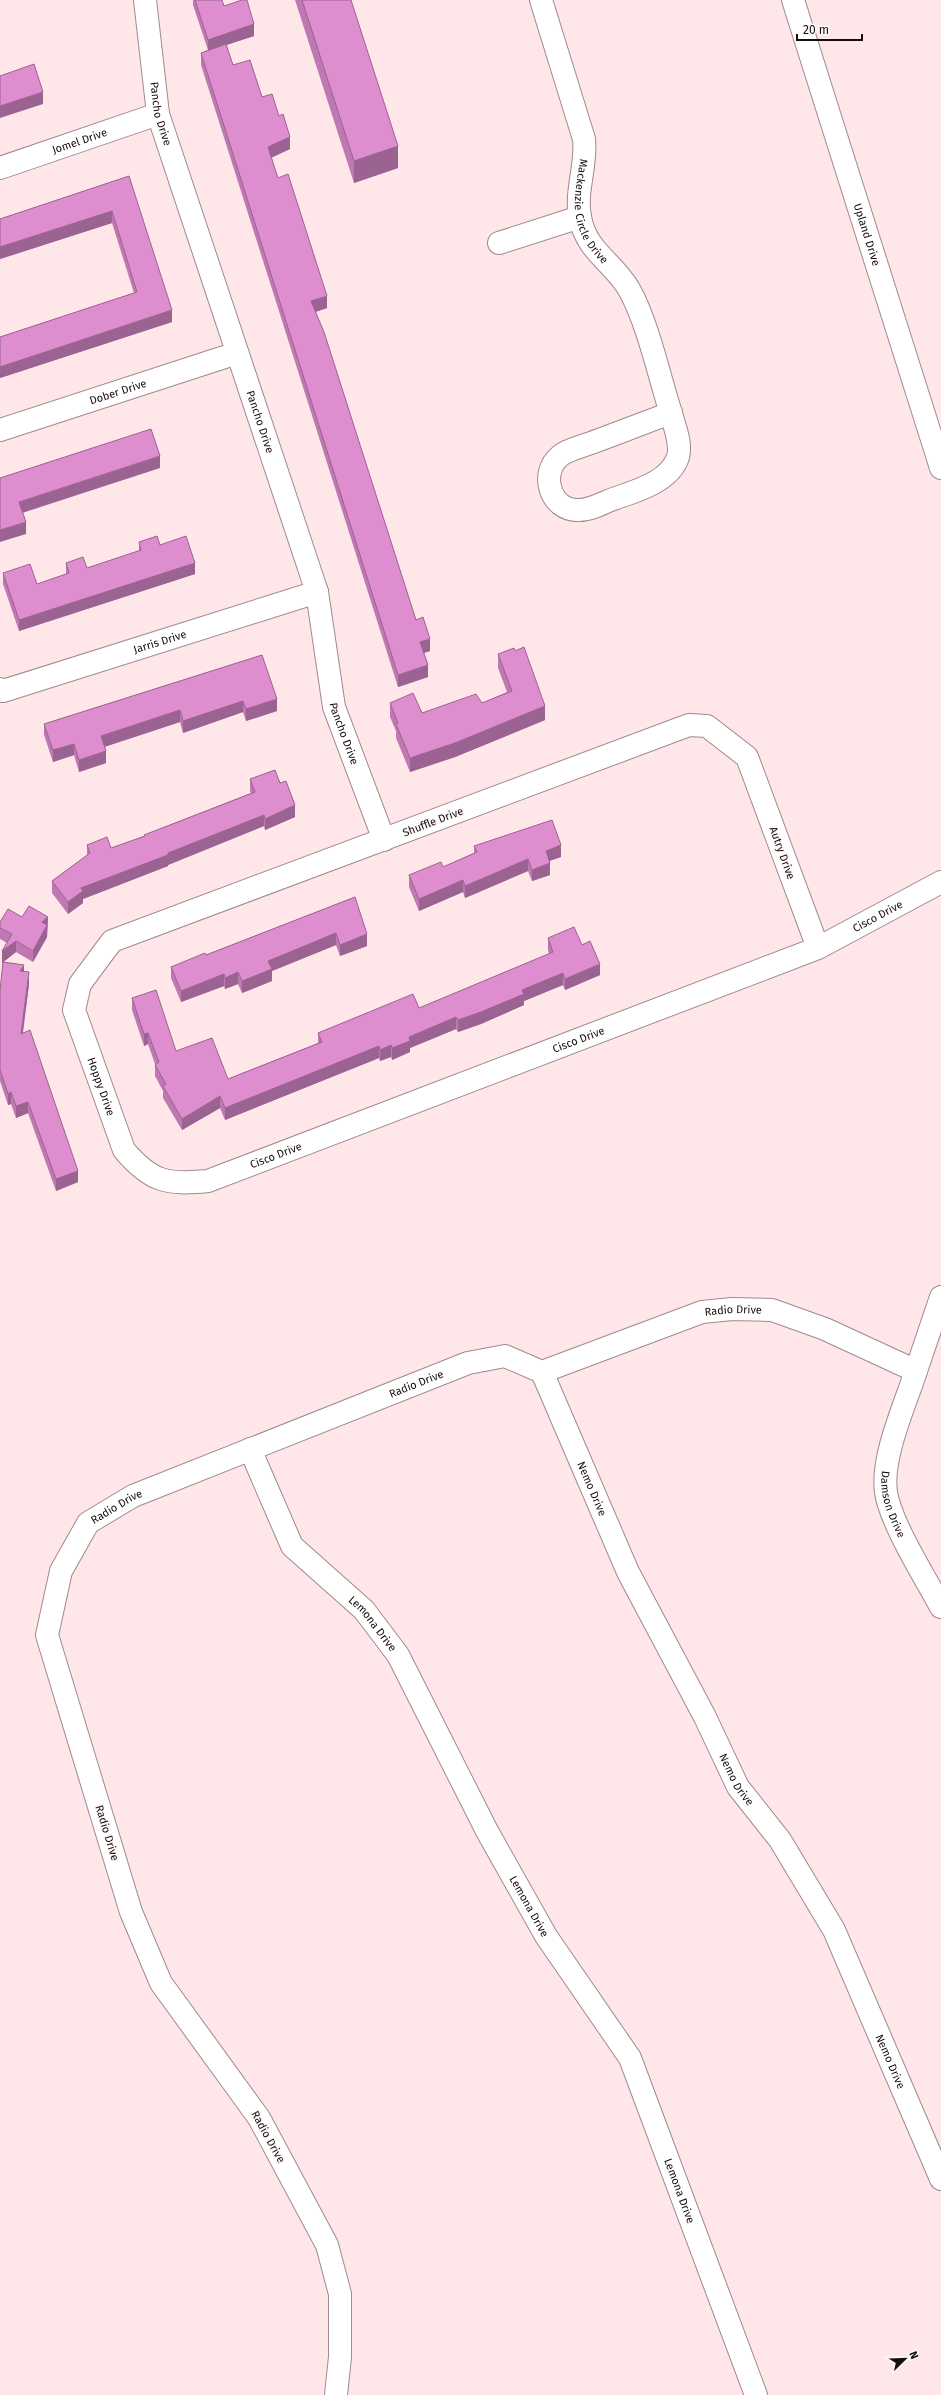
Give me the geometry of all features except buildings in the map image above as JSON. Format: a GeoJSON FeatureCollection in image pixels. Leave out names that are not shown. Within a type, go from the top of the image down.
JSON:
{"type":"FeatureCollection","features":[{"type":"Feature","properties":{"kind":"street","name":"Pancho Drive"},"geometry":{"type":"LineString","coordinates":[[145,0],[158,114],[317,592],[334,708],[384,840]]}},
{"type":"Feature","properties":{"kind":"street","name":"Mackenzie Circle Drive"},"geometry":{"type":"LineString","coordinates":[[540,0],[584,139],[586,156],[581,190],[580,217],[584,234],[594,251],[618,275],[630,291],[639,312],[671,412],[678,440],[678,456],[673,466],[660,478],[648,486],[579,510],[566,507],[555,499],[549,486],[548,473],[561,455],[671,412]]}},
{"type":"Feature","properties":{"kind":"street","name":"Upland Drive"},"geometry":{"type":"LineString","coordinates":[[793,0],[941,468]]}},
{"type":"Feature","properties":{"kind":"street","name":"Jomel Drive"},"geometry":{"type":"LineString","coordinates":[[0,168],[158,114]]}},
{"type":"Feature","properties":{"kind":"street"},"geometry":{"type":"LineString","coordinates":[[499,243],[580,217]]}},
{"type":"Feature","properties":{"kind":"street","name":"Dober Drive"},"geometry":{"type":"LineString","coordinates":[[0,430],[237,353]]}},
{"type":"Feature","properties":{"kind":"street","name":"Jarris Drive"},"geometry":{"type":"LineString","coordinates":[[2,690],[317,592]]}},
{"type":"Feature","properties":{"kind":"street","name":"Shuffle Drive"},"geometry":{"type":"LineString","coordinates":[[112,941],[689,725],[707,726],[747,757]]}},
{"type":"Feature","properties":{"kind":"street","name":"Autry Drive"},"geometry":{"type":"LineString","coordinates":[[747,757],[818,948]]}},
{"type":"Feature","properties":{"kind":"street","name":"Cisco Drive"},"geometry":{"type":"LineString","coordinates":[[208,1181],[818,948],[941,882]]}},
{"type":"Feature","properties":{"kind":"street","name":"Hoppy Drive"},"geometry":{"type":"LineString","coordinates":[[112,941],[80,984],[74,1010],[124,1150],[136,1165],[154,1177],[177,1184],[208,1181]]}},
{"type":"Feature","properties":{"kind":"street"},"geometry":{"type":"LineString","coordinates":[[916,1371],[941,1296]]}},
{"type":"Feature","properties":{"kind":"street","name":"Radio Drive"},"geometry":{"type":"LineString","coordinates":[[336,2395],[340,2357],[340,2294],[327,2245],[259,2118],[161,1983],[132,1912],[47,1635],[61,1571],[88,1523],[133,1496],[468,1363],[505,1356],[542,1372],[702,1312],[732,1309],[772,1310],[825,1329],[916,1371]]}},
{"type":"Feature","properties":{"kind":"street","name":"Damson Drive"},"geometry":{"type":"LineString","coordinates":[[916,1371],[888,1455],[886,1492],[897,1524],[941,1607]]}},
{"type":"Feature","properties":{"kind":"street","name":"Nemo Drive"},"geometry":{"type":"LineString","coordinates":[[542,1372],[628,1572],[705,1717],[738,1787],[780,1840],[834,1930],[941,2180]]}},
{"type":"Feature","properties":{"kind":"street","name":"Lemona Drive"},"geometry":{"type":"LineString","coordinates":[[250,1449],[292,1546],[364,1610],[398,1655],[487,1831],[546,1936],[630,2058],[756,2395]]}}]}
